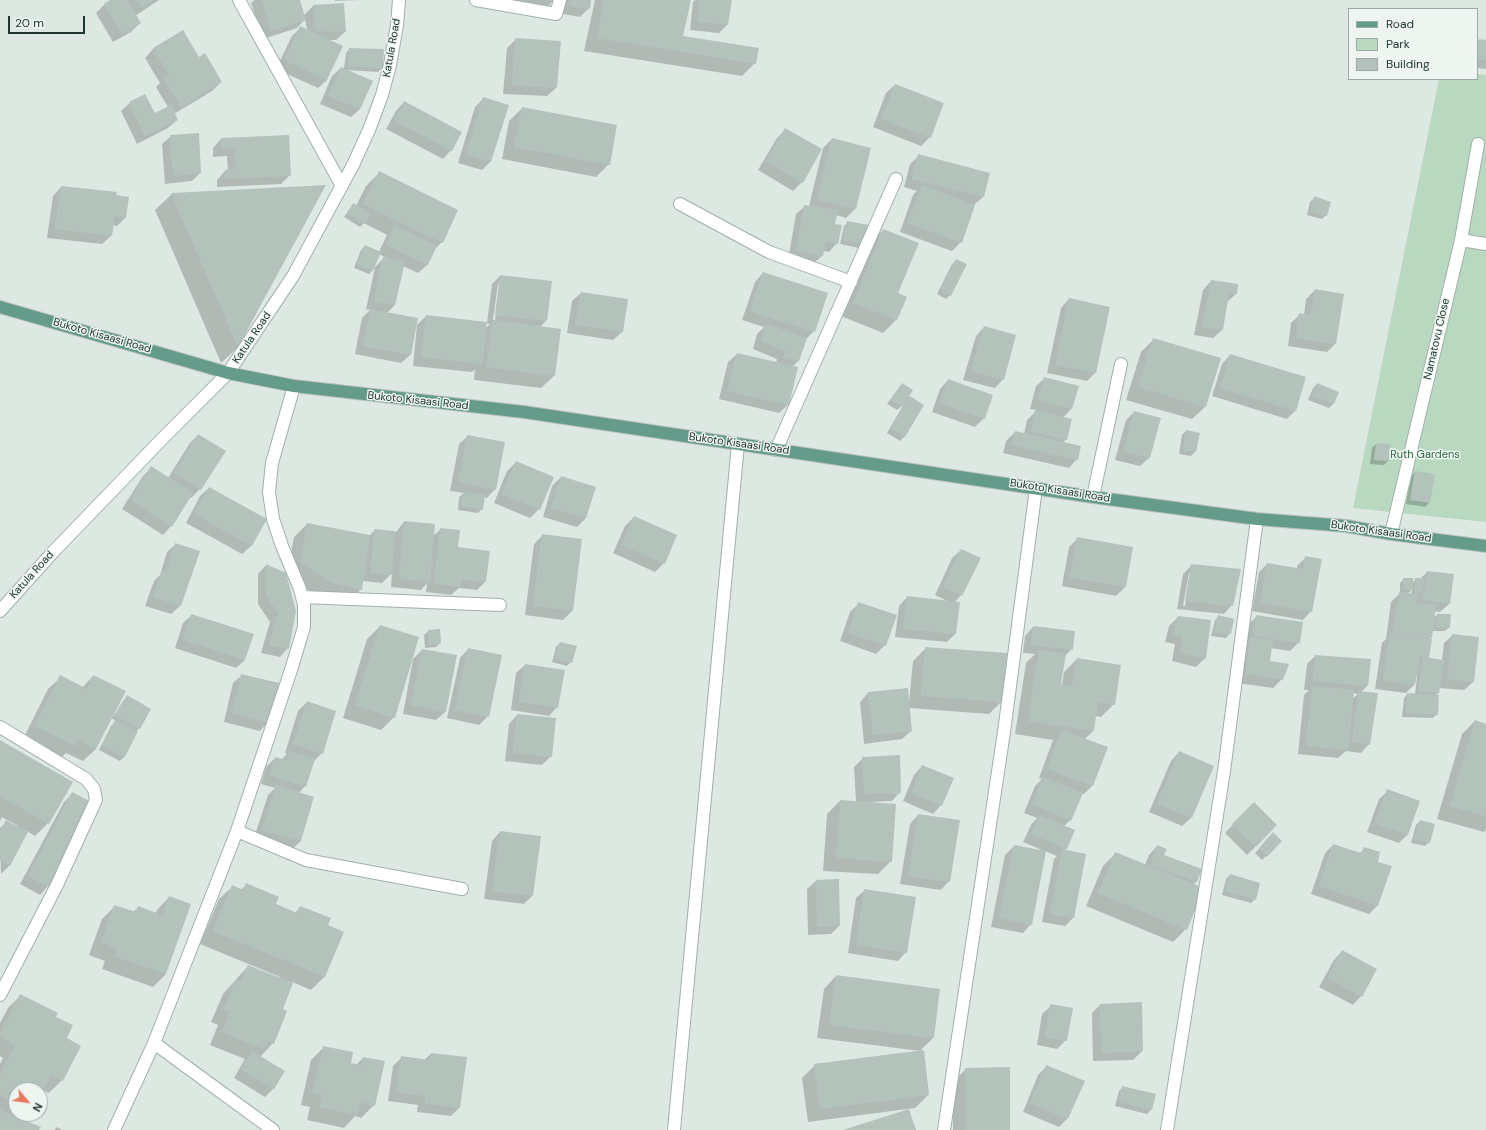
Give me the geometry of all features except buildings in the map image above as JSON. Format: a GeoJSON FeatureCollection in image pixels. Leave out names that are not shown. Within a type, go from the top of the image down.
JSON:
{"type":"FeatureCollection","features":[{"type":"Feature","properties":{"kind":"main road","name":"Bukoto Kisaasi Road"},"geometry":{"type":"LineString","coordinates":[[0,307],[228,373],[294,386],[524,412],[1093,497],[1257,519],[1346,526],[1391,534],[1486,546]]}},
{"type":"Feature","properties":{"kind":"street"},"geometry":{"type":"LineString","coordinates":[[239,0],[342,186]]}},
{"type":"Feature","properties":{"kind":"street","name":"Katula Road"},"geometry":{"type":"LineString","coordinates":[[0,611],[53,552],[228,373],[293,276],[342,186],[369,130],[382,95],[390,65],[399,0]]}},
{"type":"Feature","properties":{"kind":"street"},"geometry":{"type":"LineString","coordinates":[[476,0],[556,14],[560,0]]}},
{"type":"Feature","properties":{"kind":"street","name":"Namatovu Close"},"geometry":{"type":"LineString","coordinates":[[1391,534],[1461,240],[1478,144]]}},
{"type":"Feature","properties":{"kind":"street"},"geometry":{"type":"LineString","coordinates":[[776,450],[896,179]]}},
{"type":"Feature","properties":{"kind":"street"},"geometry":{"type":"LineString","coordinates":[[680,204],[768,252],[851,282]]}},
{"type":"Feature","properties":{"kind":"street"},"geometry":{"type":"LineString","coordinates":[[1461,240],[1486,244]]}},
{"type":"Feature","properties":{"kind":"street"},"geometry":{"type":"LineString","coordinates":[[1093,497],[1121,364]]}},
{"type":"Feature","properties":{"kind":"street"},"geometry":{"type":"LineString","coordinates":[[114,1130],[154,1043],[237,831],[304,627],[304,605],[302,597],[273,519],[269,492],[272,463],[294,386]]}},
{"type":"Feature","properties":{"kind":"street"},"geometry":{"type":"LineString","coordinates":[[674,1130],[738,444]]}},
{"type":"Feature","properties":{"kind":"street"},"geometry":{"type":"LineString","coordinates":[[944,1130],[1004,732],[1036,488]]}},
{"type":"Feature","properties":{"kind":"street"},"geometry":{"type":"LineString","coordinates":[[1167,1130],[1224,772],[1257,519]]}},
{"type":"Feature","properties":{"kind":"street"},"geometry":{"type":"LineString","coordinates":[[302,597],[500,605]]}},
{"type":"Feature","properties":{"kind":"street"},"geometry":{"type":"LineString","coordinates":[[0,727],[86,779],[94,789],[96,800],[57,885],[0,996]]}},
{"type":"Feature","properties":{"kind":"street"},"geometry":{"type":"LineString","coordinates":[[237,831],[306,860],[462,889]]}},
{"type":"Feature","properties":{"kind":"street"},"geometry":{"type":"LineString","coordinates":[[154,1043],[273,1130]]}},
{"type":"Feature","properties":{"kind":"green space","name":"Ruth Gardens"},"geometry":{"type":"Polygon","coordinates":[[[1478,74],[1486,75],[1486,522],[1353,508],[1439,80],[1478,80],[1478,74]]]}}]}
